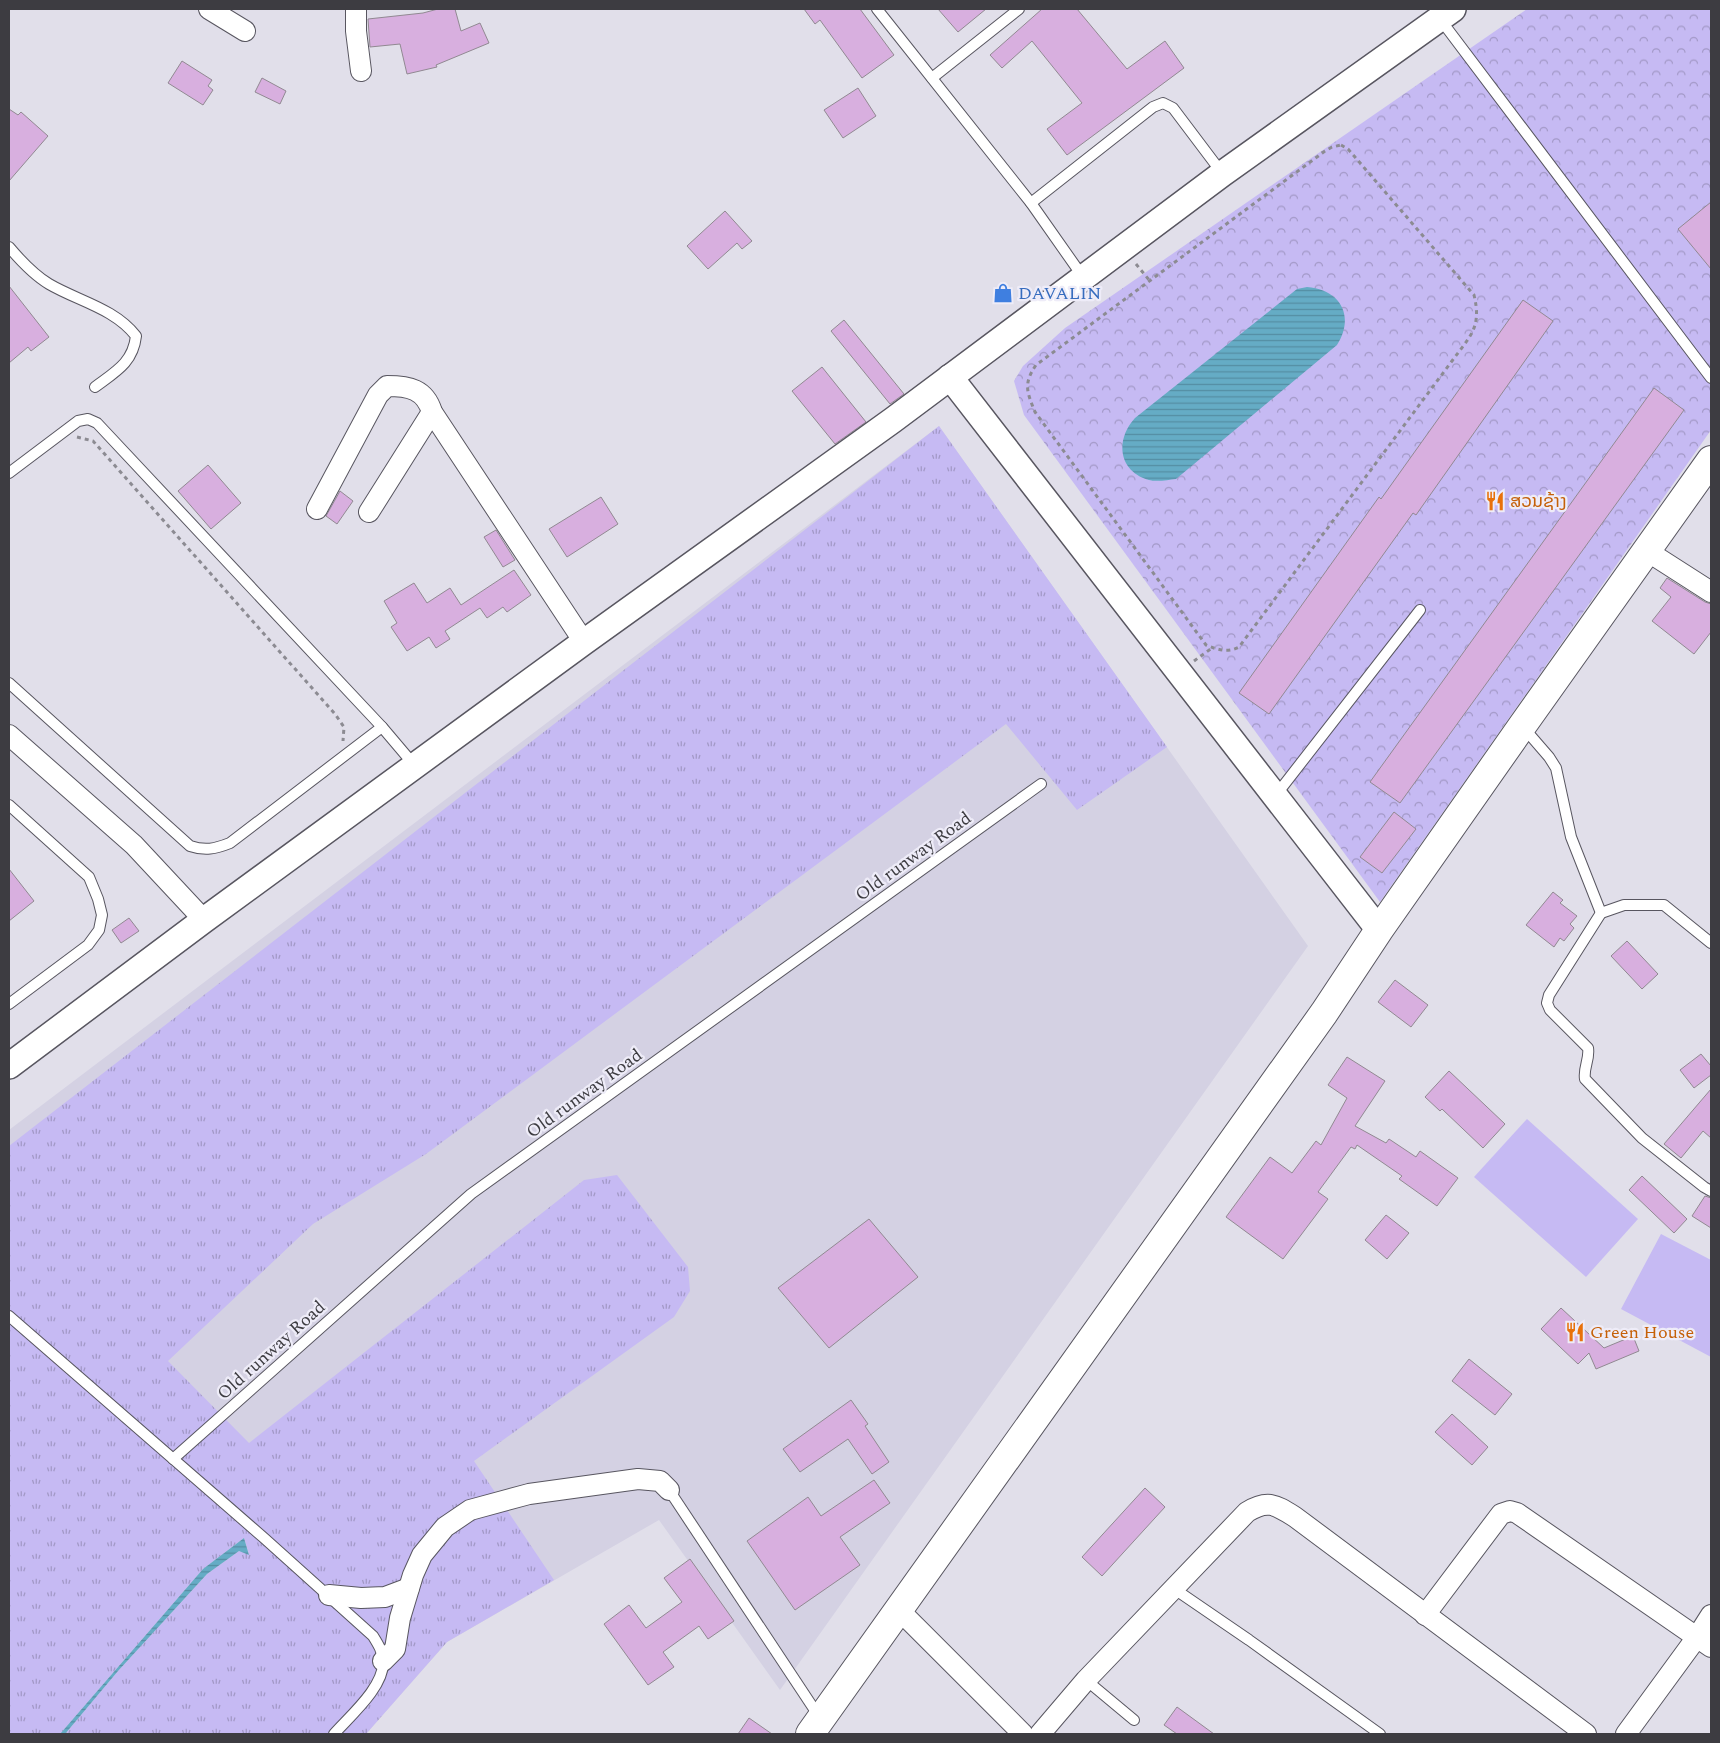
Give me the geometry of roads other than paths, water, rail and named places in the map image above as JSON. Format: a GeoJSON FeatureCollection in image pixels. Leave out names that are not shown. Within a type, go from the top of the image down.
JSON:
{"type":"FeatureCollection","features":[{"type":"Feature","properties":{"kind":"main road"},"geometry":{"type":"LineString","coordinates":[[815,1727],[1319,1020],[1379,930],[1711,460]]}},
{"type":"Feature","properties":{"kind":"street"},"geometry":{"type":"LineString","coordinates":[[209,9],[245,31]]}},
{"type":"Feature","properties":{"kind":"street"},"geometry":{"type":"LineString","coordinates":[[356,9],[356,30],[361,71]]}},
{"type":"Feature","properties":{"kind":"street"},"geometry":{"type":"LineString","coordinates":[[9,1066],[204,920],[584,642],[893,420],[1222,174],[1446,13]]}},
{"type":"Feature","properties":{"kind":"street"},"geometry":{"type":"LineString","coordinates":[[950,377],[1379,930]]}},
{"type":"Feature","properties":{"kind":"street"},"geometry":{"type":"LineString","coordinates":[[317,509],[378,395],[387,386],[400,386],[414,390],[423,395],[428,401],[432,412],[584,642]]}},
{"type":"Feature","properties":{"kind":"street"},"geometry":{"type":"LineString","coordinates":[[369,512],[432,412]]}},
{"type":"Feature","properties":{"kind":"street"},"geometry":{"type":"LineString","coordinates":[[1647,551],[1711,592]]}},
{"type":"Feature","properties":{"kind":"street"},"geometry":{"type":"LineString","coordinates":[[9,735],[134,845],[204,920]]}},
{"type":"Feature","properties":{"kind":"street"},"geometry":{"type":"LineString","coordinates":[[384,1661],[395,1649],[400,1618],[413,1575],[422,1555],[445,1527],[470,1510],[528,1494],[638,1479],[660,1482],[669,1490]]}},
{"type":"Feature","properties":{"kind":"street"},"geometry":{"type":"LineString","coordinates":[[1040,1734],[1086,1680],[1247,1512],[1266,1504],[1276,1506],[1295,1517],[1586,1734]]}},
{"type":"Feature","properties":{"kind":"street"},"geometry":{"type":"LineString","coordinates":[[1426,1615],[1501,1514],[1510,1511],[1517,1513],[1704,1642]]}},
{"type":"Feature","properties":{"kind":"street"},"geometry":{"type":"LineString","coordinates":[[328,1595],[360,1598],[385,1597],[409,1588]]}},
{"type":"Feature","properties":{"kind":"street"},"geometry":{"type":"LineString","coordinates":[[898,1610],[1018,1732]]}},
{"type":"Feature","properties":{"kind":"street"},"geometry":{"type":"LineString","coordinates":[[1626,1734],[1704,1642],[1711,1615]]}},
{"type":"Feature","properties":{"kind":"lane"},"geometry":{"type":"LineString","coordinates":[[877,9],[1031,203],[1083,277]]}},
{"type":"Feature","properties":{"kind":"lane"},"geometry":{"type":"LineString","coordinates":[[932,78],[1019,9]]}},
{"type":"Feature","properties":{"kind":"lane"},"geometry":{"type":"LineString","coordinates":[[1446,13],[1711,378]]}},
{"type":"Feature","properties":{"kind":"lane"},"geometry":{"type":"LineString","coordinates":[[1031,203],[1153,107],[1163,103],[1173,108],[1222,174]]}},
{"type":"Feature","properties":{"kind":"lane"},"geometry":{"type":"LineString","coordinates":[[9,247],[48,284],[102,309],[128,326],[136,336],[135,347],[126,363],[95,387]]}},
{"type":"Feature","properties":{"kind":"lane"},"geometry":{"type":"LineString","coordinates":[[9,473],[78,421],[88,419],[97,423],[382,727],[416,766]]}},
{"type":"Feature","properties":{"kind":"lane"},"geometry":{"type":"LineString","coordinates":[[1275,796],[1420,610]]}},
{"type":"Feature","properties":{"kind":"lane"},"geometry":{"type":"LineString","coordinates":[[9,683],[190,846],[201,850],[216,849],[230,843],[382,727]]}},
{"type":"Feature","properties":{"kind":"lane"},"geometry":{"type":"LineString","coordinates":[[1522,726],[1541,747],[1556,768],[1571,836],[1601,913]]}},
{"type":"Feature","properties":{"kind":"lane","name":"Old runway Road"},"geometry":{"type":"LineString","coordinates":[[173,1459],[471,1194],[1041,784]]}},
{"type":"Feature","properties":{"kind":"lane"},"geometry":{"type":"LineString","coordinates":[[9,805],[89,878],[98,899],[102,915],[99,930],[88,945],[9,1004]]}},
{"type":"Feature","properties":{"kind":"lane"},"geometry":{"type":"LineString","coordinates":[[1711,943],[1664,904],[1624,906],[1601,913],[1554,987],[1547,1003],[1550,1010],[1588,1048],[1589,1054],[1584,1074],[1586,1080],[1642,1138],[1711,1191]]}},
{"type":"Feature","properties":{"kind":"lane"},"geometry":{"type":"LineString","coordinates":[[9,1316],[373,1636],[382,1652],[384,1661],[381,1678],[334,1734]]}},
{"type":"Feature","properties":{"kind":"lane"},"geometry":{"type":"LineString","coordinates":[[669,1490],[815,1727]]}},
{"type":"Feature","properties":{"kind":"lane"},"geometry":{"type":"LineString","coordinates":[[1173,1588],[1380,1734]]}},
{"type":"Feature","properties":{"kind":"lane"},"geometry":{"type":"LineString","coordinates":[[1086,1680],[1134,1720]]}},
{"type":"Feature","properties":{"kind":"water"},"geometry":{"type":"Polygon","coordinates":[[[1307,287],[1329,293],[1342,306],[1345,324],[1337,345],[1176,479],[1149,480],[1131,470],[1123,454],[1122,445],[1124,436],[1135,418],[1297,289],[1307,287]]]}},
{"type":"Feature","properties":{"kind":"water"},"geometry":{"type":"Polygon","coordinates":[[[244,1538],[249,1555],[239,1551],[207,1574],[118,1671],[65,1734],[60,1734],[203,1569],[244,1538]]]}},
{"type":"Feature","properties":{"kind":"place","name":"DAVALIN"},"geometry":{"type":"Point","coordinates":[1003,293]}},
{"type":"Feature","properties":{"kind":"place","name":"ສວນຊ້າງ"},"geometry":{"type":"Point","coordinates":[1495,501]}},
{"type":"Feature","properties":{"kind":"place","name":"Green House"},"geometry":{"type":"Point","coordinates":[1575,1332]}}]}
